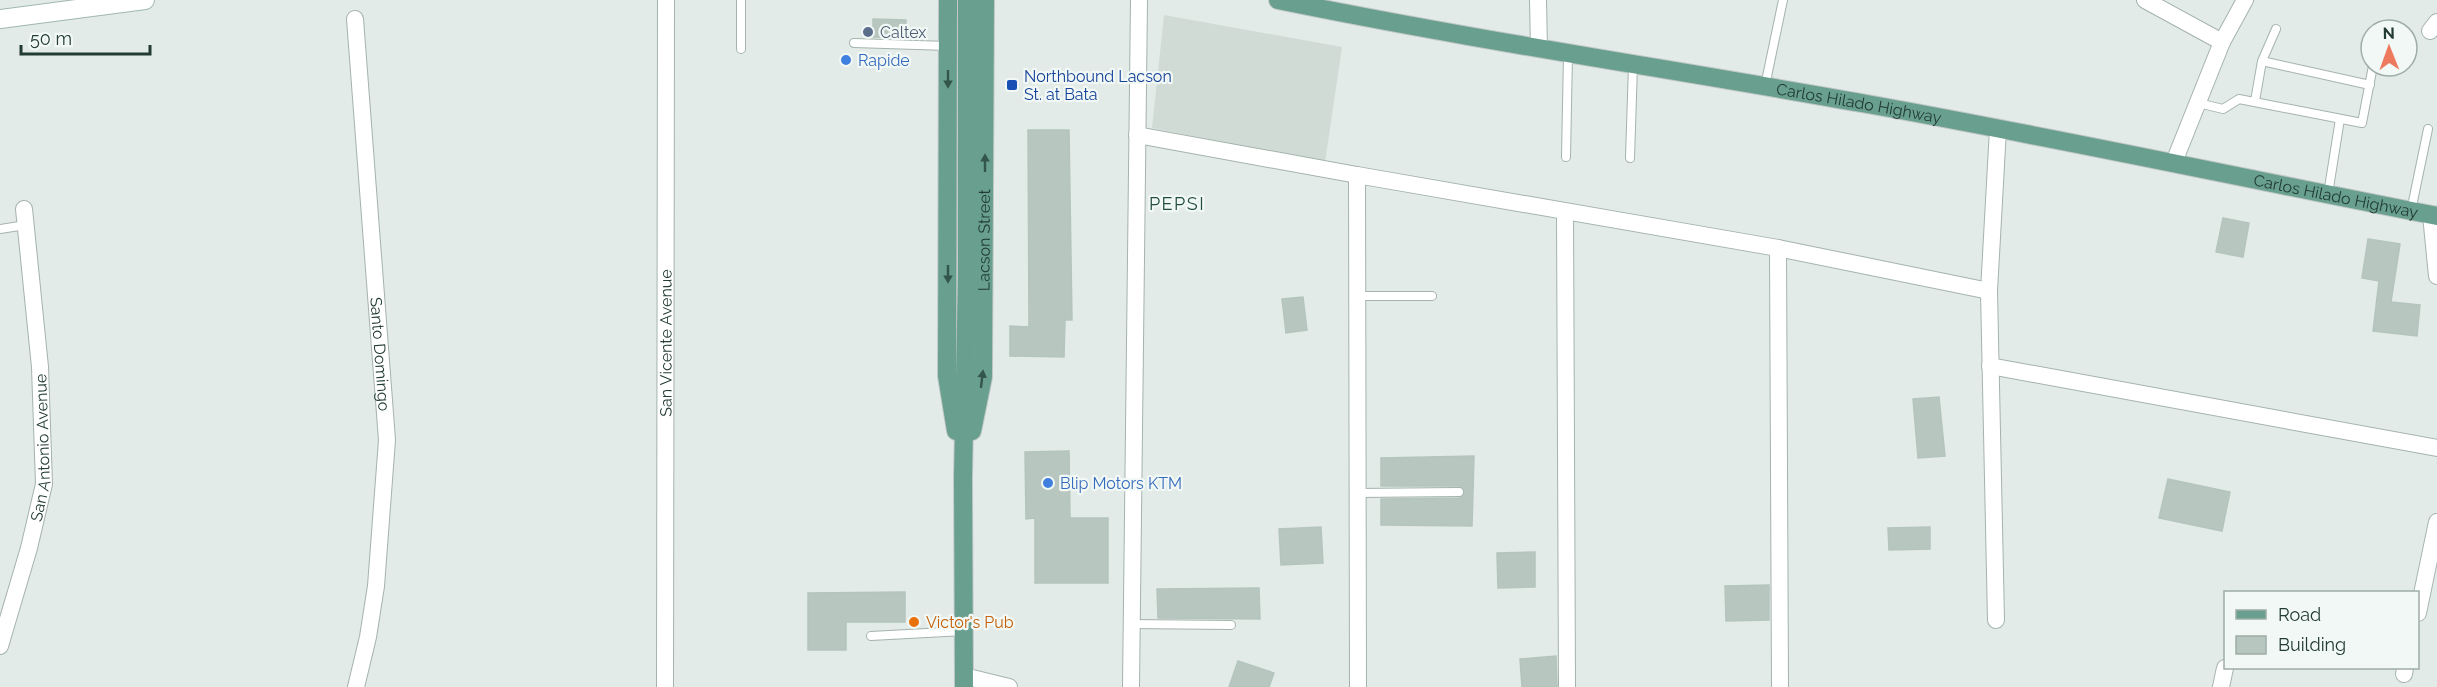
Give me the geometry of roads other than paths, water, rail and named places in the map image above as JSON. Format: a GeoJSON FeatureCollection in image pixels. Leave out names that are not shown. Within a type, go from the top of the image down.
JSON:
{"type":"FeatureCollection","features":[{"type":"Feature","properties":{"kind":"main road"},"geometry":{"type":"LineString","coordinates":[[0,19],[57,6],[145,0]]}},
{"type":"Feature","properties":{"kind":"main road","name":"Lacson Street"},"geometry":{"type":"LineString","coordinates":[[948,0],[947,376],[963,477]]}},
{"type":"Feature","properties":{"kind":"main road","name":"Lacson Street"},"geometry":{"type":"LineString","coordinates":[[964,681],[963,477],[967,278],[968,0]]}},
{"type":"Feature","properties":{"kind":"main road","name":"Lacson Street"},"geometry":{"type":"LineString","coordinates":[[963,477],[983,377],[985,0]]}},
{"type":"Feature","properties":{"kind":"main road","name":"Carlos Hilado Highway"},"geometry":{"type":"LineString","coordinates":[[1278,0],[1342,6],[1539,49],[1998,129],[2434,215]]}},
{"type":"Feature","properties":{"kind":"street","name":"San Vicente Avenue"},"geometry":{"type":"LineString","coordinates":[[665,687],[666,0]]}},
{"type":"Feature","properties":{"kind":"street"},"geometry":{"type":"LineString","coordinates":[[1131,687],[1139,0]]}},
{"type":"Feature","properties":{"kind":"street"},"geometry":{"type":"LineString","coordinates":[[1539,0],[1539,49]]}},
{"type":"Feature","properties":{"kind":"street"},"geometry":{"type":"LineString","coordinates":[[2145,0],[2222,42]]}},
{"type":"Feature","properties":{"kind":"street"},"geometry":{"type":"LineString","coordinates":[[2174,162],[2222,42],[2245,0]]}},
{"type":"Feature","properties":{"kind":"street","name":"Santo Domingo"},"geometry":{"type":"LineString","coordinates":[[355,19],[387,440],[376,586],[356,687]]}},
{"type":"Feature","properties":{"kind":"street"},"geometry":{"type":"LineString","coordinates":[[1996,620],[1989,291],[1998,129]]}},
{"type":"Feature","properties":{"kind":"street"},"geometry":{"type":"LineString","coordinates":[[1137,135],[1565,213],[1778,248],[1989,291]]}},
{"type":"Feature","properties":{"kind":"street"},"geometry":{"type":"LineString","coordinates":[[1357,176],[1358,687]]}},
{"type":"Feature","properties":{"kind":"street"},"geometry":{"type":"LineString","coordinates":[[1565,213],[1567,687]]}},
{"type":"Feature","properties":{"kind":"street"},"geometry":{"type":"LineString","coordinates":[[2434,215],[2437,276]]}},
{"type":"Feature","properties":{"kind":"street","name":"San Antonio Avenue"},"geometry":{"type":"LineString","coordinates":[[0,646],[29,548],[44,484],[40,367],[25,217]]}},
{"type":"Feature","properties":{"kind":"street"},"geometry":{"type":"LineString","coordinates":[[1778,248],[1780,687]]}},
{"type":"Feature","properties":{"kind":"street"},"geometry":{"type":"LineString","coordinates":[[1990,366],[2437,448]]}},
{"type":"Feature","properties":{"kind":"street"},"geometry":{"type":"LineString","coordinates":[[2419,608],[2437,522]]}},
{"type":"Feature","properties":{"kind":"street"},"geometry":{"type":"LineString","coordinates":[[2221,687],[2225,669]]}},
{"type":"Feature","properties":{"kind":"street"},"geometry":{"type":"LineString","coordinates":[[964,681],[1009,687]]}},
{"type":"Feature","properties":{"kind":"lane"},"geometry":{"type":"LineString","coordinates":[[741,0],[741,49]]}},
{"type":"Feature","properties":{"kind":"lane"},"geometry":{"type":"LineString","coordinates":[[1765,87],[1784,0]]}},
{"type":"Feature","properties":{"kind":"lane"},"geometry":{"type":"LineString","coordinates":[[2255,101],[2262,61],[2276,28]]}},
{"type":"Feature","properties":{"kind":"lane"},"geometry":{"type":"LineString","coordinates":[[854,43],[948,46]]}},
{"type":"Feature","properties":{"kind":"lane"},"geometry":{"type":"LineString","coordinates":[[1566,157],[1568,54]]}},
{"type":"Feature","properties":{"kind":"lane"},"geometry":{"type":"LineString","coordinates":[[2262,61],[2370,85]]}},
{"type":"Feature","properties":{"kind":"lane"},"geometry":{"type":"LineString","coordinates":[[1630,158],[1633,64]]}},
{"type":"Feature","properties":{"kind":"lane"},"geometry":{"type":"LineString","coordinates":[[2198,102],[2223,109],[2240,99],[2362,123],[2371,78]]}},
{"type":"Feature","properties":{"kind":"lane"},"geometry":{"type":"LineString","coordinates":[[2328,194],[2340,119]]}},
{"type":"Feature","properties":{"kind":"lane"},"geometry":{"type":"LineString","coordinates":[[2411,211],[2428,129]]}},
{"type":"Feature","properties":{"kind":"lane"},"geometry":{"type":"LineString","coordinates":[[0,229],[25,217]]}},
{"type":"Feature","properties":{"kind":"lane"},"geometry":{"type":"LineString","coordinates":[[1357,296],[1432,296]]}},
{"type":"Feature","properties":{"kind":"lane"},"geometry":{"type":"LineString","coordinates":[[1356,493],[1459,492]]}},
{"type":"Feature","properties":{"kind":"lane"},"geometry":{"type":"LineString","coordinates":[[1131,624],[1231,625]]}},
{"type":"Feature","properties":{"kind":"lane"},"geometry":{"type":"LineString","coordinates":[[871,636],[964,631]]}},
{"type":"Feature","properties":{"kind":"place","name":"Caltex"},"geometry":{"type":"Point","coordinates":[868,32]}},
{"type":"Feature","properties":{"kind":"place","name":"Rapide"},"geometry":{"type":"Point","coordinates":[846,60]}},
{"type":"Feature","properties":{"kind":"place","name":"Northbound Lacson St. at Bata"},"geometry":{"type":"Point","coordinates":[1012,85]}},
{"type":"Feature","properties":{"kind":"place","name":"Blip Motors KTM"},"geometry":{"type":"Point","coordinates":[1048,483]}},
{"type":"Feature","properties":{"kind":"place","name":"Victor's Pub"},"geometry":{"type":"Point","coordinates":[914,622]}},
{"type":"Feature","properties":{"kind":"district","name":"PEPSI"},"geometry":{"type":"Point","coordinates":[1177,204]}}]}
